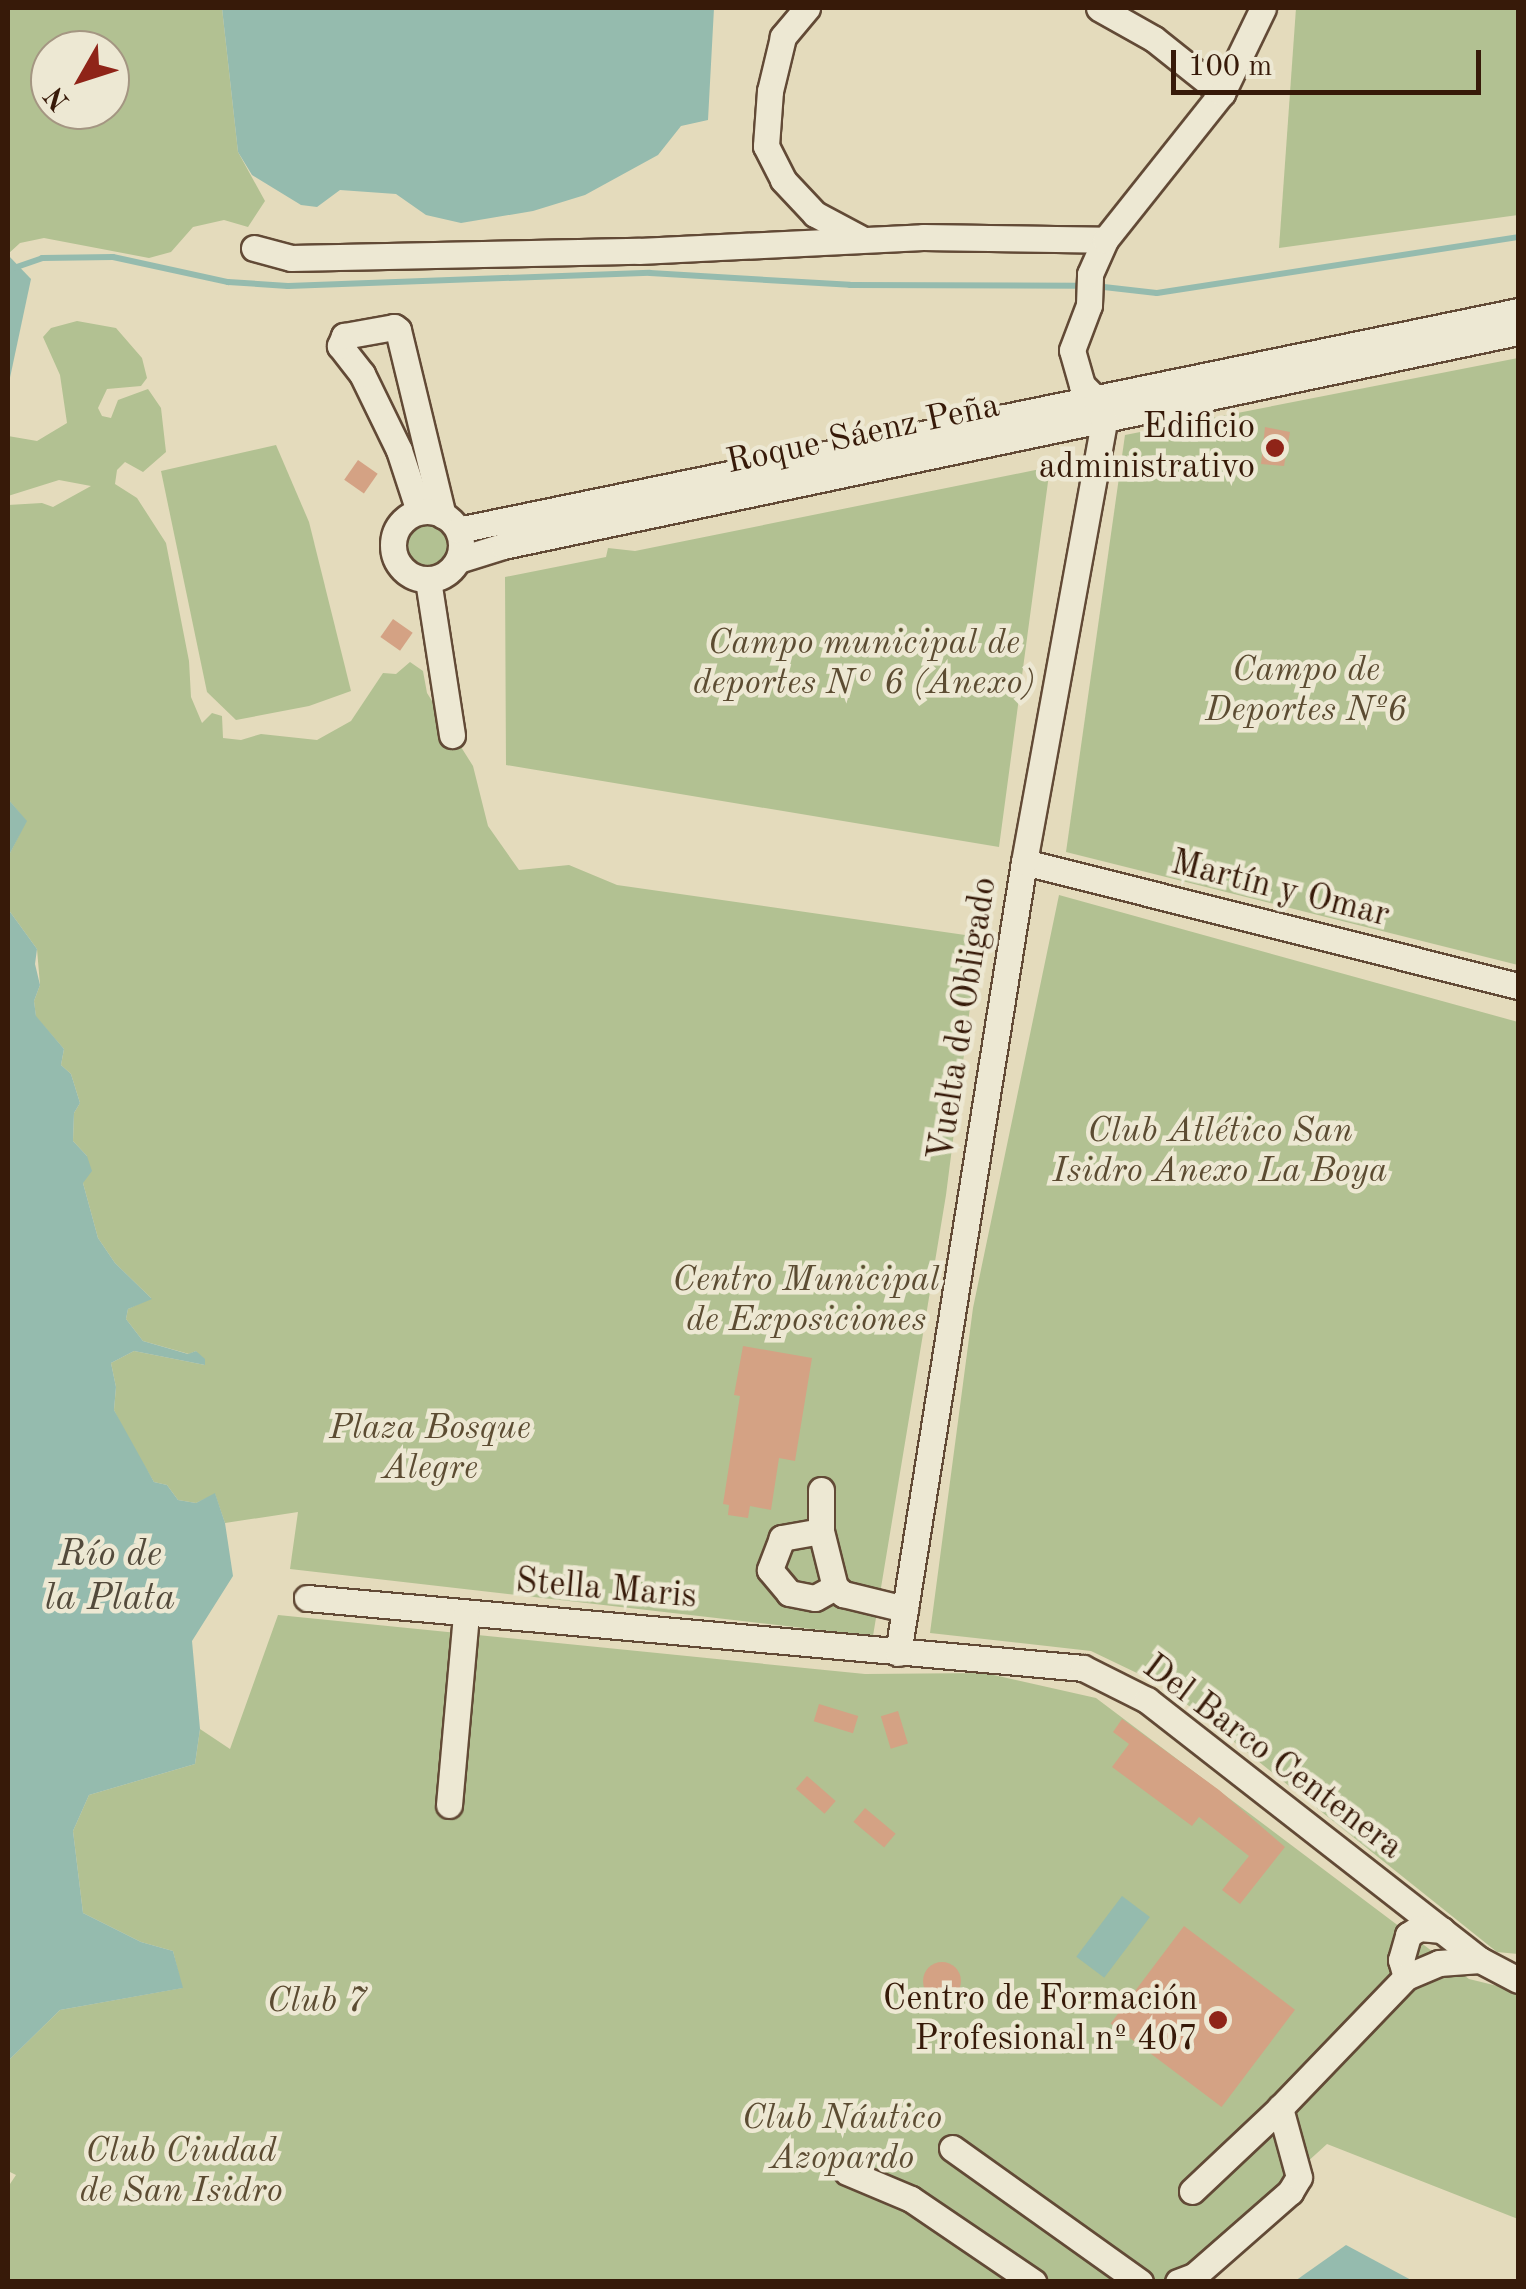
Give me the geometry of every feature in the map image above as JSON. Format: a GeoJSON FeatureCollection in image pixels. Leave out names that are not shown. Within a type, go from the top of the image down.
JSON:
{"type":"FeatureCollection","features":[{"type":"Feature","properties":{"kind":"street"},"geometry":{"type":"LineString","coordinates":[[807,8],[783,37],[770,91],[766,146],[783,180],[815,214],[864,240]]}},
{"type":"Feature","properties":{"kind":"street"},"geometry":{"type":"LineString","coordinates":[[1098,8],[1154,39],[1222,93]]}},
{"type":"Feature","properties":{"kind":"street"},"geometry":{"type":"LineString","coordinates":[[1100,410],[1082,385],[1072,350],[1089,305],[1090,274],[1106,240],[1222,93],[1263,8]]}},
{"type":"Feature","properties":{"kind":"street"},"geometry":{"type":"LineString","coordinates":[[254,248],[291,258],[639,251],[864,240],[1106,240]]}},
{"type":"Feature","properties":{"kind":"street","name":"Roque Sáenz Peña"},"geometry":{"type":"LineString","coordinates":[[428,580],[442,577],[458,560],[503,546],[1518,310]]}},
{"type":"Feature","properties":{"kind":"street"},"geometry":{"type":"LineString","coordinates":[[440,519],[398,330],[394,327],[344,336],[340,346],[362,374],[458,560]]}},
{"type":"Feature","properties":{"kind":"street","name":"Roque Sáenz Peña"},"geometry":{"type":"LineString","coordinates":[[440,519],[1100,410],[1518,332]]}},
{"type":"Feature","properties":{"kind":"street","name":"Vuelta de Obligado"},"geometry":{"type":"LineString","coordinates":[[898,1652],[1100,410]]}},
{"type":"Feature","properties":{"kind":"street"},"geometry":{"type":"LineString","coordinates":[[440,519],[402,521],[393,537],[394,556],[401,569],[428,580],[452,735]]}},
{"type":"Feature","properties":{"kind":"street","name":"Martín y Omar"},"geometry":{"type":"LineString","coordinates":[[1024,862],[1518,986]]}},
{"type":"Feature","properties":{"kind":"street"},"geometry":{"type":"LineString","coordinates":[[821,1490],[820,1531],[835,1587],[843,1594],[905,1609]]}},
{"type":"Feature","properties":{"kind":"street"},"geometry":{"type":"LineString","coordinates":[[820,1531],[782,1538],[770,1570],[789,1593],[815,1598],[835,1587]]}},
{"type":"Feature","properties":{"kind":"street","name":"Stella Maris"},"geometry":{"type":"LineString","coordinates":[[306,1598],[898,1652]]}},
{"type":"Feature","properties":{"kind":"street"},"geometry":{"type":"LineString","coordinates":[[449,1805],[466,1613]]}},
{"type":"Feature","properties":{"kind":"street","name":"Del Barco Centenera"},"geometry":{"type":"LineString","coordinates":[[898,1652],[1083,1668],[1147,1700],[1480,1960],[1518,1980]]}},
{"type":"Feature","properties":{"kind":"street"},"geometry":{"type":"LineString","coordinates":[[1406,1977],[1401,1960],[1408,1935],[1419,1928],[1442,1930]]}},
{"type":"Feature","properties":{"kind":"street"},"geometry":{"type":"LineString","coordinates":[[1192,2190],[1280,2108],[1406,1977],[1439,1963],[1480,1960]]}},
{"type":"Feature","properties":{"kind":"street"},"geometry":{"type":"LineString","coordinates":[[1178,2282],[1194,2276],[1290,2192],[1299,2176],[1280,2108]]}},
{"type":"Feature","properties":{"kind":"street"},"geometry":{"type":"LineString","coordinates":[[952,2148],[1140,2282]]}},
{"type":"Feature","properties":{"kind":"street"},"geometry":{"type":"LineString","coordinates":[[846,2172],[911,2199],[1033,2282]]}},
{"type":"Feature","properties":{"kind":"green space"},"geometry":{"type":"Polygon","coordinates":[[[8,8],[222,8],[238,152],[265,201],[248,227],[224,220],[193,227],[171,252],[149,258],[44,238],[20,243],[8,254],[8,8]]]}},
{"type":"Feature","properties":{"kind":"green space"},"geometry":{"type":"Polygon","coordinates":[[[1296,8],[1518,8],[1518,215],[1279,248],[1296,8]]]}},
{"type":"Feature","properties":{"kind":"green space"},"geometry":{"type":"Polygon","coordinates":[[[77,321],[116,328],[142,358],[147,378],[141,386],[107,389],[98,408],[102,416],[111,418],[118,400],[148,389],[161,408],[166,452],[143,472],[125,462],[117,470],[115,484],[137,498],[166,543],[189,661],[191,697],[202,723],[212,713],[222,716],[223,738],[241,740],[261,734],[317,740],[351,721],[383,673],[396,674],[410,662],[423,671],[427,693],[473,766],[488,826],[519,870],[569,865],[617,885],[979,937],[946,1195],[873,1636],[290,1569],[298,1512],[225,1523],[215,1494],[196,1503],[178,1500],[167,1485],[154,1482],[114,1410],[116,1387],[111,1363],[134,1351],[205,1365],[196,1351],[189,1354],[143,1341],[126,1319],[128,1309],[151,1298],[115,1263],[98,1238],[83,1183],[87,1156],[73,1141],[74,1113],[80,1103],[71,1074],[61,1065],[64,1049],[36,1017],[34,1001],[40,985],[37,949],[8,909],[8,857],[26,821],[8,799],[8,505],[42,503],[53,507],[91,486],[59,480],[8,496],[8,436],[37,441],[67,423],[60,375],[43,337],[51,328],[77,321]]]}},
{"type":"Feature","properties":{"kind":"green space","name":"Campo de Deportes Nº6"},"geometry":{"type":"Polygon","coordinates":[[[1518,358],[1518,965],[1066,852],[1125,435],[1518,358]]]}},
{"type":"Feature","properties":{"kind":"green space"},"geometry":{"type":"Polygon","coordinates":[[[276,445],[309,522],[351,691],[309,706],[236,720],[207,692],[161,471],[276,445]]]}},
{"type":"Feature","properties":{"kind":"green space","name":"Campo municipal de deportes N° 6 (Anexo)"},"geometry":{"type":"Polygon","coordinates":[[[1050,467],[999,847],[506,765],[505,577],[606,557],[608,548],[635,551],[1050,467]]]}},
{"type":"Feature","properties":{"kind":"green space"},"geometry":{"type":"Polygon","coordinates":[[[428,523],[443,529],[449,544],[443,559],[428,565],[413,559],[407,544],[413,529],[428,523]]]}},
{"type":"Feature","properties":{"kind":"green space","name":"Club Atlético San Isidro Anexo La Boya"},"geometry":{"type":"Polygon","coordinates":[[[1059,895],[1518,1022],[1518,1954],[1497,1952],[1164,1686],[1091,1651],[930,1633],[973,1308],[1059,895]]]}},
{"type":"Feature","properties":{"kind":"green space"},"geometry":{"type":"Polygon","coordinates":[[[278,1615],[865,1674],[985,1673],[1096,1698],[1469,1979],[1518,1991],[1518,2219],[1327,2144],[1176,2281],[8,2282],[8,2187],[16,2175],[8,2171],[8,2061],[60,2010],[182,1988],[173,1951],[141,1942],[83,1913],[73,1831],[89,1795],[195,1764],[200,1729],[230,1749],[278,1615]]]}},
{"type":"Feature","properties":{"kind":"water"},"geometry":{"type":"Polygon","coordinates":[[[222,8],[714,8],[708,120],[681,126],[658,155],[585,195],[533,211],[461,223],[426,215],[396,194],[340,190],[317,207],[301,205],[252,175],[238,152],[222,8]]]}},
{"type":"Feature","properties":{"kind":"water"},"geometry":{"type":"Polygon","coordinates":[[[8,255],[31,279],[8,387],[8,255]]]}},
{"type":"Feature","properties":{"kind":"water"},"geometry":{"type":"Polygon","coordinates":[[[8,799],[27,821],[8,857],[8,799]]]}},
{"type":"Feature","properties":{"kind":"water","name":"Río de la Plata"},"geometry":{"type":"Polygon","coordinates":[[[8,909],[37,949],[35,964],[40,985],[34,1001],[36,1016],[64,1049],[61,1065],[71,1074],[80,1103],[74,1113],[73,1141],[87,1156],[92,1171],[83,1183],[98,1238],[115,1263],[152,1299],[128,1309],[126,1319],[143,1341],[188,1354],[196,1351],[205,1359],[205,1365],[134,1351],[111,1363],[116,1387],[114,1410],[154,1482],[167,1485],[178,1500],[196,1503],[215,1493],[225,1523],[233,1576],[192,1641],[200,1729],[195,1764],[89,1795],[73,1831],[83,1913],[141,1942],[173,1951],[183,1988],[60,2010],[8,2061],[8,909]]]}},
{"type":"Feature","properties":{"kind":"water"},"geometry":{"type":"Polygon","coordinates":[[[1122,1896],[1150,1917],[1104,1978],[1076,1957],[1122,1896]]]}},
{"type":"Feature","properties":{"kind":"water"},"geometry":{"type":"Polygon","coordinates":[[[1346,2245],[1413,2281],[1295,2281],[1346,2245]]]}},
{"type":"Feature","properties":{"kind":"building","name":"Edificio administrativo"},"geometry":{"type":"Polygon","coordinates":[[[1265,427],[1290,432],[1284,466],[1261,464],[1265,427]]]}},
{"type":"Feature","properties":{"kind":"building"},"geometry":{"type":"Polygon","coordinates":[[[358,460],[378,474],[364,493],[344,480],[358,460]]]}},
{"type":"Feature","properties":{"kind":"building"},"geometry":{"type":"Polygon","coordinates":[[[393,619],[413,633],[400,651],[380,637],[393,619]]]}},
{"type":"Feature","properties":{"kind":"building"},"geometry":{"type":"Polygon","coordinates":[[[743,1346],[812,1358],[795,1461],[779,1458],[771,1510],[750,1506],[748,1518],[728,1515],[729,1505],[723,1504],[740,1396],[734,1395],[743,1346]]]}},
{"type":"Feature","properties":{"kind":"building"},"geometry":{"type":"Polygon","coordinates":[[[819,1704],[858,1716],[853,1733],[814,1721],[819,1704]]]}},
{"type":"Feature","properties":{"kind":"building"},"geometry":{"type":"Polygon","coordinates":[[[898,1711],[908,1744],[891,1749],[881,1716],[898,1711]]]}},
{"type":"Feature","properties":{"kind":"building"},"geometry":{"type":"Polygon","coordinates":[[[1122,1719],[1219,1790],[1285,1847],[1240,1904],[1222,1890],[1249,1856],[1199,1817],[1192,1826],[1112,1767],[1129,1744],[1113,1732],[1122,1719]]]}},
{"type":"Feature","properties":{"kind":"building"},"geometry":{"type":"Polygon","coordinates":[[[807,1776],[836,1801],[825,1814],[796,1789],[807,1776]]]}},
{"type":"Feature","properties":{"kind":"building"},"geometry":{"type":"Polygon","coordinates":[[[865,1808],[896,1834],[884,1848],[853,1822],[865,1808]]]}},
{"type":"Feature","properties":{"kind":"building"},"geometry":{"type":"Polygon","coordinates":[[[1184,1926],[1295,2010],[1222,2107],[1111,2023],[1184,1926]]]}},
{"type":"Feature","properties":{"kind":"building"},"geometry":{"type":"Polygon","coordinates":[[[942,1962],[955,1968],[961,1981],[955,1994],[942,2000],[929,1994],[923,1981],[929,1968],[942,1962]]]}},
{"type":"Feature","properties":{"kind":"waterway"},"geometry":{"type":"LineString","coordinates":[[1095,286],[1157,293],[1518,237]]}},
{"type":"Feature","properties":{"kind":"waterway"},"geometry":{"type":"LineString","coordinates":[[8,270],[42,258],[113,257],[228,282],[288,286],[650,273],[850,285],[1082,286]]}},
{"type":"Feature","properties":{"kind":"place","name":"Edificio administrativo"},"geometry":{"type":"Point","coordinates":[1275,448]}},
{"type":"Feature","properties":{"kind":"place","name":"Centro de Formación Profesional nº 407"},"geometry":{"type":"Point","coordinates":[1218,2020]}},
{"type":"Feature","properties":{"kind":"park label","name":"Centro Municipal de Exposiciones"},"geometry":{"type":"Point","coordinates":[806,1301]}},
{"type":"Feature","properties":{"kind":"park label","name":"Plaza Bosque Alegre"},"geometry":{"type":"Point","coordinates":[430,1449]}},
{"type":"Feature","properties":{"kind":"park label","name":"Club 7"},"geometry":{"type":"Point","coordinates":[317,2002]}},
{"type":"Feature","properties":{"kind":"park label","name":"Club Náutico Azopardo"},"geometry":{"type":"Point","coordinates":[842,2139]}},
{"type":"Feature","properties":{"kind":"park label","name":"Club Ciudad de San Isidro"},"geometry":{"type":"Point","coordinates":[181,2172]}}]}
